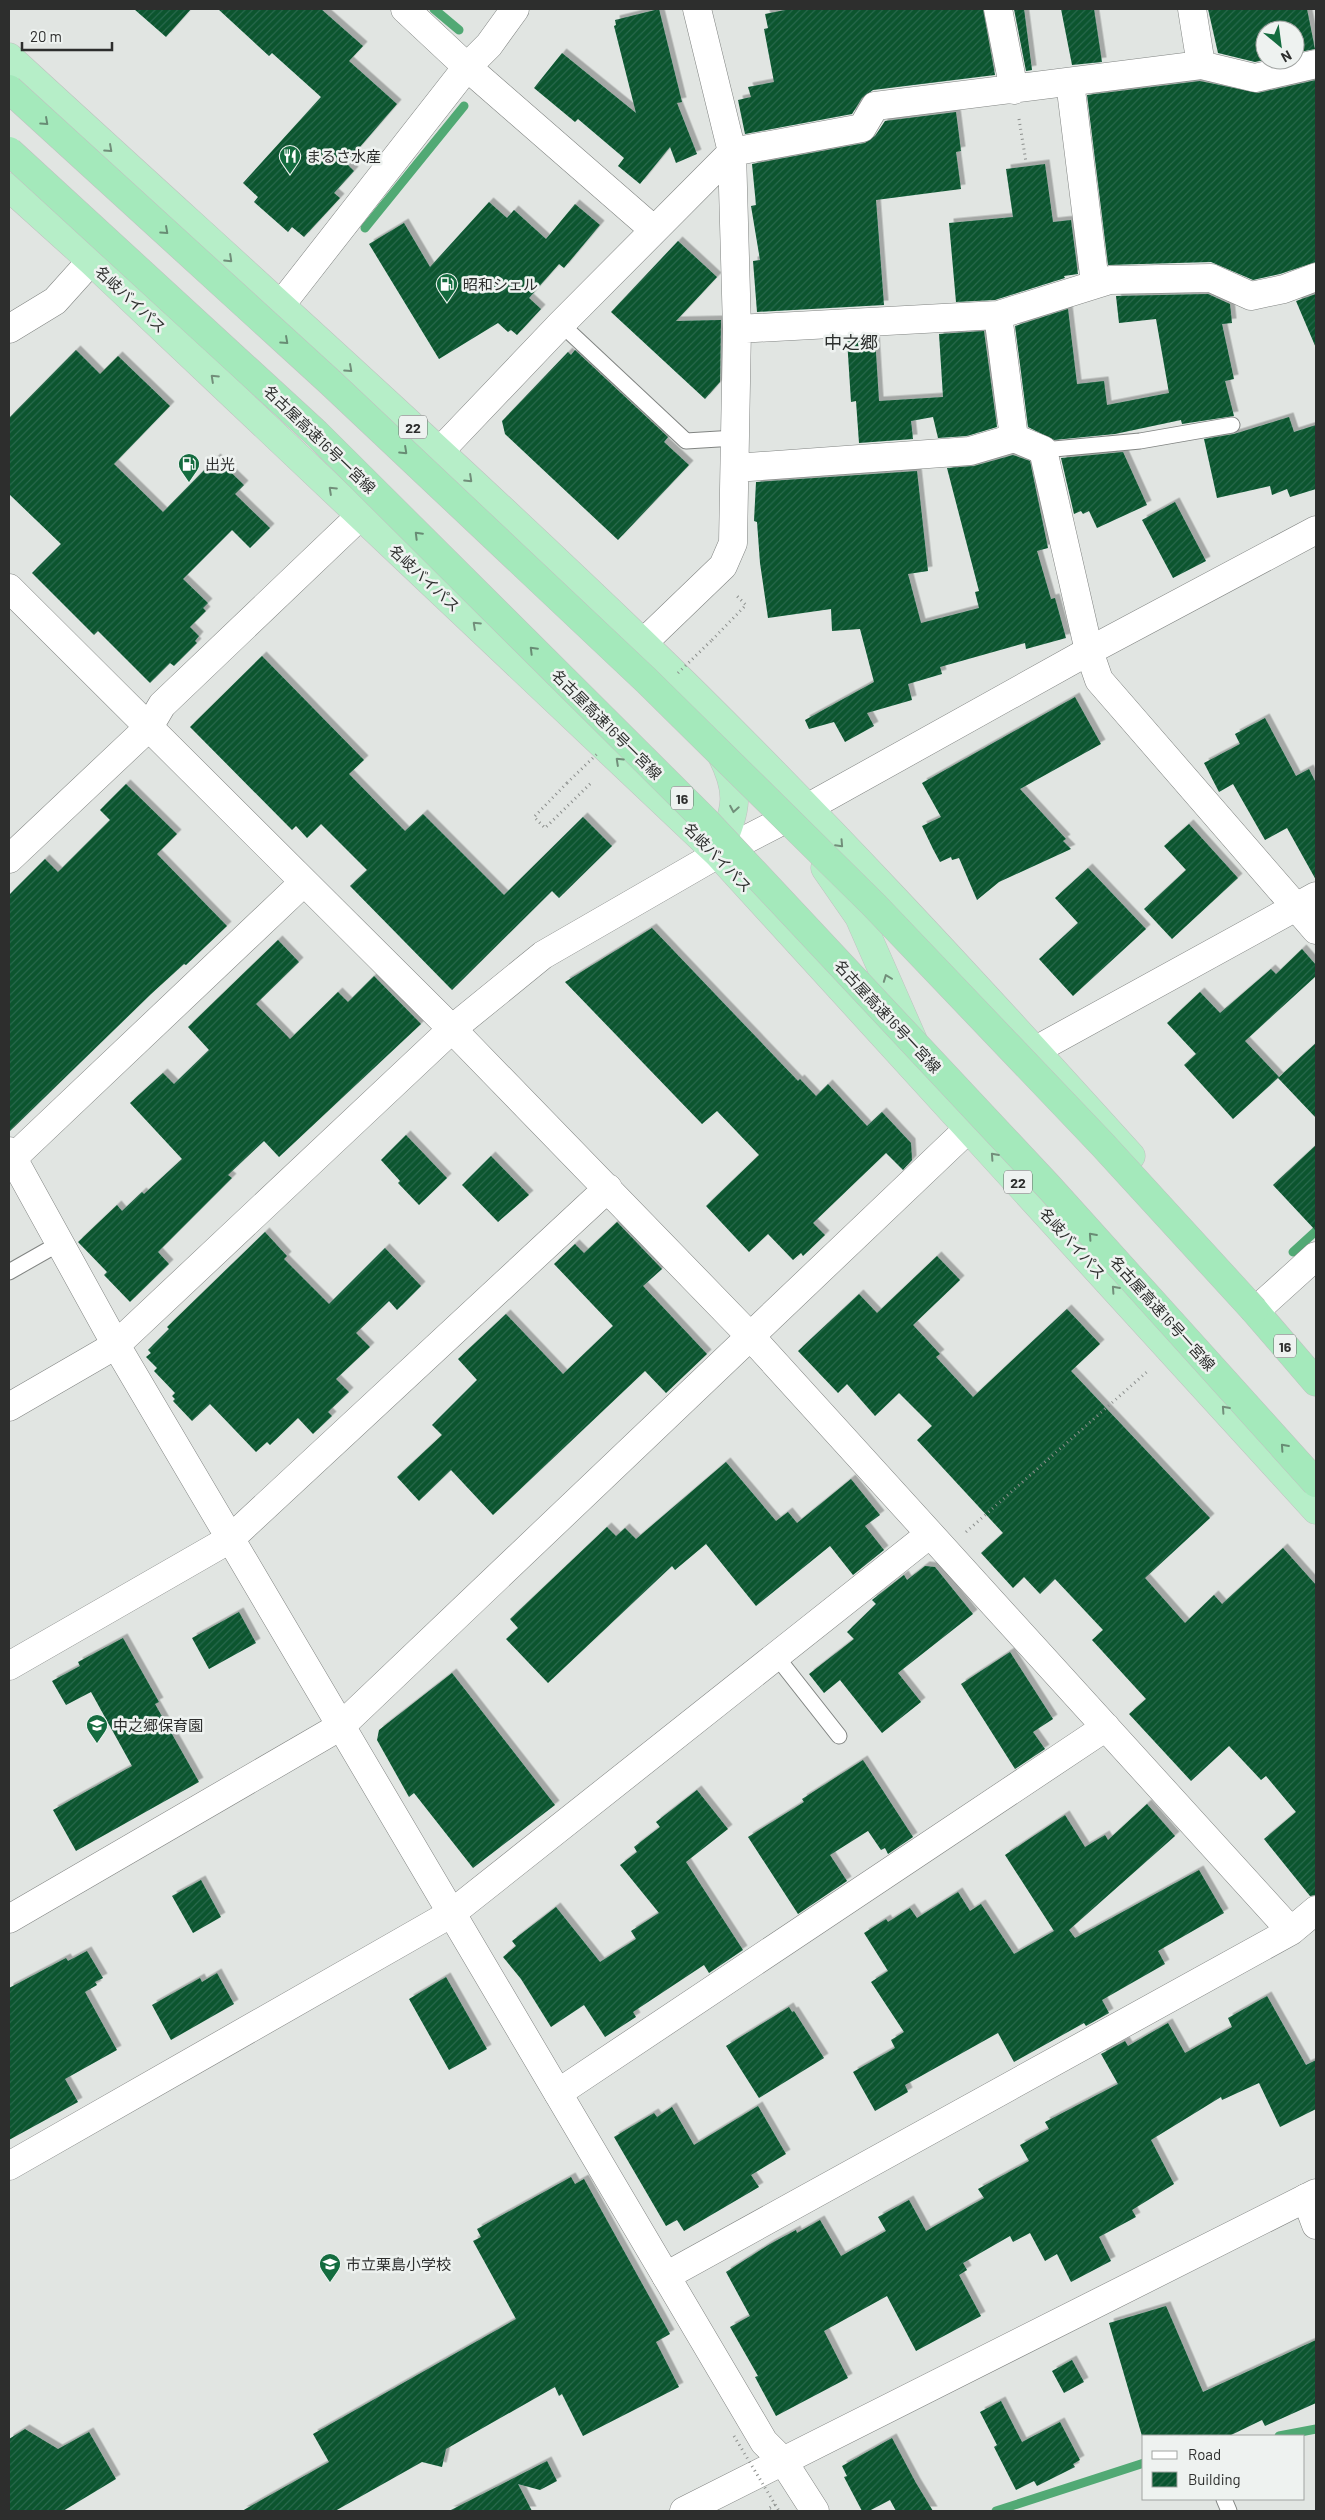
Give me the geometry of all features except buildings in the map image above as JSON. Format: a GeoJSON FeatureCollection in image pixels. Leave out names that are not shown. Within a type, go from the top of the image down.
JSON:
{"type":"FeatureCollection","features":[{"type":"Feature","properties":{"kind":"highway","name":"22"},"geometry":{"type":"LineString","coordinates":[[9,57],[440,452],[643,643],[807,808],[1036,1050],[1264,1303],[1316,1364]]}},
{"type":"Feature","properties":{"kind":"highway","name":"16"},"geometry":{"type":"LineString","coordinates":[[9,89],[338,389],[647,681],[867,898],[1109,1151],[1248,1303],[1316,1382]]}},
{"type":"Feature","properties":{"kind":"highway","name":"名古屋高速16号一宮線"},"geometry":{"type":"LineString","coordinates":[[9,151],[316,433],[704,820],[1049,1187],[1316,1483]]}},
{"type":"Feature","properties":{"kind":"highway","name":"名岐バイパス"},"geometry":{"type":"LineString","coordinates":[[9,187],[90,261],[718,854],[1316,1510]]}},
{"type":"Feature","properties":{"kind":"highway"},"geometry":{"type":"LineString","coordinates":[[685,685],[730,771],[736,796],[733,816],[718,854]]}},
{"type":"Feature","properties":{"kind":"highway"},"geometry":{"type":"LineString","coordinates":[[807,808],[813,851],[860,916],[924,1062],[969,1128]]}},
{"type":"Feature","properties":{"kind":"street"},"geometry":{"type":"LineString","coordinates":[[406,9],[467,67],[654,230]]}},
{"type":"Feature","properties":{"kind":"street"},"geometry":{"type":"LineString","coordinates":[[280,306],[467,67],[489,45],[515,9]]}},
{"type":"Feature","properties":{"kind":"street"},"geometry":{"type":"LineString","coordinates":[[643,643],[722,566],[729,556],[733,543],[737,329],[732,152],[697,9]]}},
{"type":"Feature","properties":{"kind":"street"},"geometry":{"type":"LineString","coordinates":[[998,9],[1014,90]]}},
{"type":"Feature","properties":{"kind":"street"},"geometry":{"type":"LineString","coordinates":[[1192,9],[1201,65]]}},
{"type":"Feature","properties":{"kind":"street"},"geometry":{"type":"LineString","coordinates":[[440,452],[561,324],[732,152],[862,128],[874,106],[1014,90],[1201,65],[1255,78],[1316,64]]}},
{"type":"Feature","properties":{"kind":"street"},"geometry":{"type":"LineString","coordinates":[[1070,82],[1095,283]]}},
{"type":"Feature","properties":{"kind":"street"},"geometry":{"type":"LineString","coordinates":[[9,329],[55,301],[90,261]]}},
{"type":"Feature","properties":{"kind":"street"},"geometry":{"type":"LineString","coordinates":[[737,329],[998,315],[1095,283],[1110,280],[1211,278],[1251,296],[1284,289],[1316,277]]}},
{"type":"Feature","properties":{"kind":"street"},"geometry":{"type":"LineString","coordinates":[[998,315],[1014,438]]}},
{"type":"Feature","properties":{"kind":"street"},"geometry":{"type":"LineString","coordinates":[[735,468],[970,451],[1014,438],[1043,450],[1089,651],[1099,680],[1306,901],[1316,930]]}},
{"type":"Feature","properties":{"kind":"street"},"geometry":{"type":"LineString","coordinates":[[9,859],[149,727],[162,705],[360,516]]}},
{"type":"Feature","properties":{"kind":"street"},"geometry":{"type":"LineString","coordinates":[[9,1407],[116,1346],[452,1029],[543,955],[718,854],[807,808],[1089,651],[1316,530]]}},
{"type":"Feature","properties":{"kind":"street"},"geometry":{"type":"LineString","coordinates":[[9,588],[452,1029],[608,1188],[750,1337],[1291,1931]]}},
{"type":"Feature","properties":{"kind":"street"},"geometry":{"type":"LineString","coordinates":[[304,882],[10,1155],[116,1346],[764,2442],[783,2461],[815,2511]]}},
{"type":"Feature","properties":{"kind":"street"},"geometry":{"type":"LineString","coordinates":[[1036,1050],[1306,901]]}},
{"type":"Feature","properties":{"kind":"street"},"geometry":{"type":"LineString","coordinates":[[9,1919],[341,1726],[969,1128]]}},
{"type":"Feature","properties":{"kind":"street"},"geometry":{"type":"LineString","coordinates":[[9,1666],[230,1539],[608,1188]]}},
{"type":"Feature","properties":{"kind":"street"},"geometry":{"type":"LineString","coordinates":[[1264,1303],[1316,1256]]}},
{"type":"Feature","properties":{"kind":"street"},"geometry":{"type":"LineString","coordinates":[[9,2166],[452,1913],[776,1656],[938,1542]]}},
{"type":"Feature","properties":{"kind":"street"},"geometry":{"type":"LineString","coordinates":[[558,2093],[1106,1727]]}},
{"type":"Feature","properties":{"kind":"street"},"geometry":{"type":"LineString","coordinates":[[666,2276],[1291,1931],[1316,1910]]}},
{"type":"Feature","properties":{"kind":"street"},"geometry":{"type":"LineString","coordinates":[[684,2511],[1311,2195],[1316,2225]]}},
{"type":"Feature","properties":{"kind":"lane"},"geometry":{"type":"LineString","coordinates":[[561,324],[686,441],[735,438]]}},
{"type":"Feature","properties":{"kind":"lane"},"geometry":{"type":"LineString","coordinates":[[1043,450],[1140,441],[1232,425]]}},
{"type":"Feature","properties":{"kind":"lane"},"geometry":{"type":"LineString","coordinates":[[9,1272],[60,1243]]}},
{"type":"Feature","properties":{"kind":"lane"},"geometry":{"type":"LineString","coordinates":[[776,1656],[839,1736]]}},
{"type":"Feature","properties":{"kind":"path"},"geometry":{"type":"LineString","coordinates":[[1014,90],[1026,162]]}},
{"type":"Feature","properties":{"kind":"path"},"geometry":{"type":"LineString","coordinates":[[712,640],[746,605],[735,594],[729,600]]}},
{"type":"Feature","properties":{"kind":"path"},"geometry":{"type":"LineString","coordinates":[[567,783],[534,817],[545,828],[591,783]]}},
{"type":"Feature","properties":{"kind":"path"},"geometry":{"type":"LineString","coordinates":[[938,1542],[1149,1370]]}},
{"type":"Feature","properties":{"kind":"path"},"geometry":{"type":"LineString","coordinates":[[734,2436],[778,2511]]}},
{"type":"Feature","properties":{"kind":"waterway"},"geometry":{"type":"LineString","coordinates":[[434,9],[459,30]]}},
{"type":"Feature","properties":{"kind":"waterway"},"geometry":{"type":"LineString","coordinates":[[365,228],[464,106]]}},
{"type":"Feature","properties":{"kind":"waterway"},"geometry":{"type":"LineString","coordinates":[[1293,1252],[1316,1231]]}},
{"type":"Feature","properties":{"kind":"waterway"},"geometry":{"type":"LineString","coordinates":[[1284,2435],[1316,2429]]}},
{"type":"Feature","properties":{"kind":"waterway"},"geometry":{"type":"LineString","coordinates":[[996,2511],[1142,2464]]}},
{"type":"Feature","properties":{"kind":"place","name":"まるさ水産"},"geometry":{"type":"Point","coordinates":[290,175]}},
{"type":"Feature","properties":{"kind":"place","name":"昭和シェル"},"geometry":{"type":"Point","coordinates":[447,303]}},
{"type":"Feature","properties":{"kind":"place","name":"出光"},"geometry":{"type":"Point","coordinates":[189,483]}},
{"type":"Feature","properties":{"kind":"place","name":"中之郷保育園"},"geometry":{"type":"Point","coordinates":[97,1744]}},
{"type":"Feature","properties":{"kind":"place","name":"市立栗島小学校"},"geometry":{"type":"Point","coordinates":[330,2283]}},
{"type":"Feature","properties":{"kind":"district","name":"中之郷"},"geometry":{"type":"Point","coordinates":[851,342]}}]}
